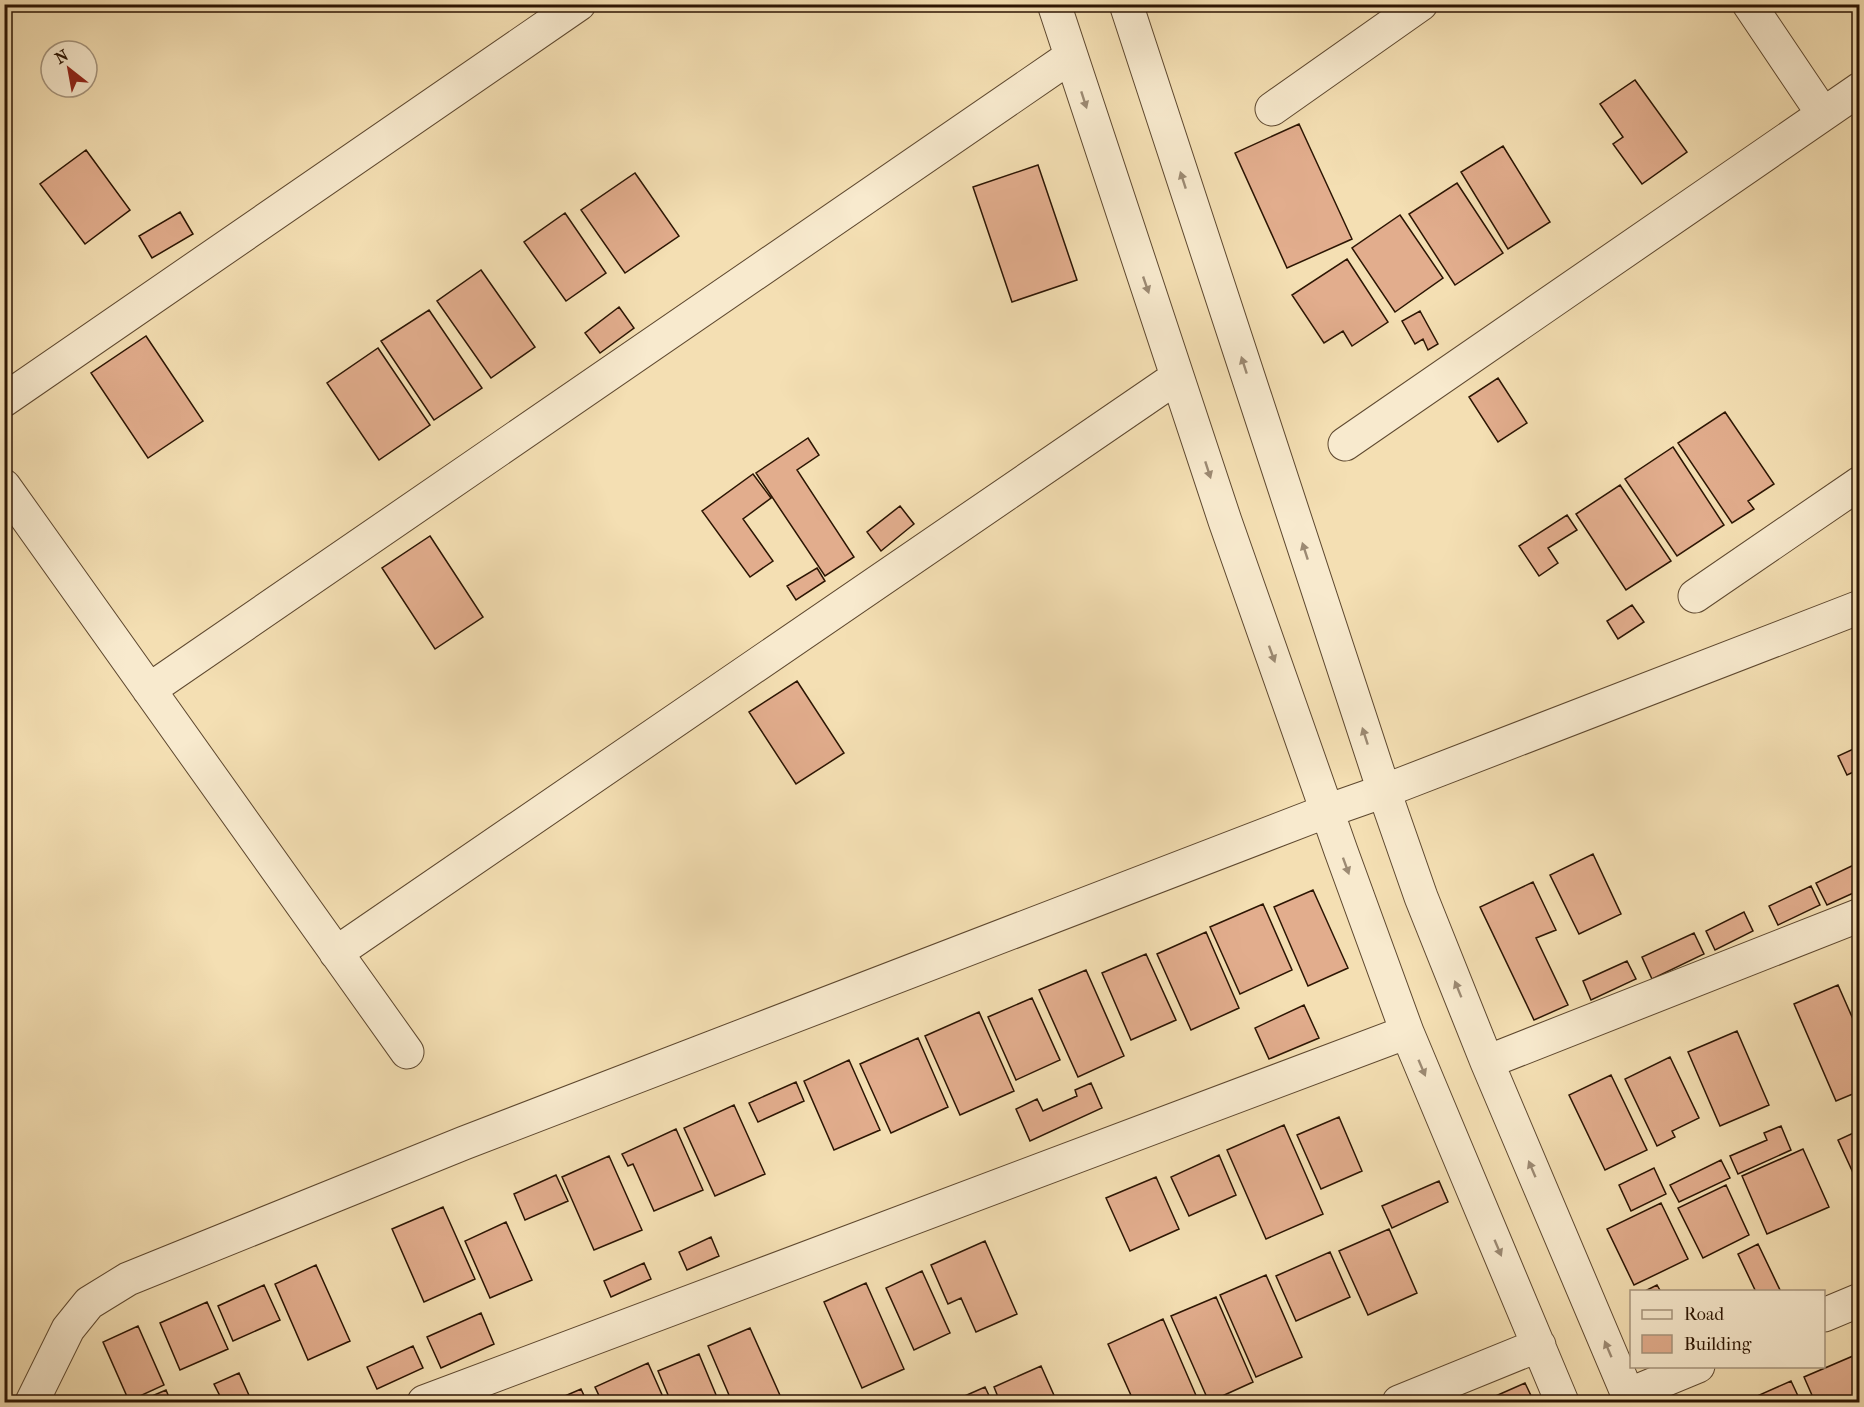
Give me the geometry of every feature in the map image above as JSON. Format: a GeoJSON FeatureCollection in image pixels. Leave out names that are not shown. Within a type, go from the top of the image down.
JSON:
{"type":"FeatureCollection","features":[{"type":"Feature","properties":{"kind":"street"},"geometry":{"type":"LineString","coordinates":[[4,400],[579,4]]}},
{"type":"Feature","properties":{"kind":"street"},"geometry":{"type":"LineString","coordinates":[[1053,4],[1225,521],[1407,1032],[1562,1402]]}},
{"type":"Feature","properties":{"kind":"street"},"geometry":{"type":"LineString","coordinates":[[1126,4],[1383,791],[1421,897],[1487,1062],[1629,1399],[1694,1368]]}},
{"type":"Feature","properties":{"kind":"street"},"geometry":{"type":"LineString","coordinates":[[1272,109],[1421,4]]}},
{"type":"Feature","properties":{"kind":"street"},"geometry":{"type":"LineString","coordinates":[[1749,4],[1823,114]]}},
{"type":"Feature","properties":{"kind":"street"},"geometry":{"type":"LineString","coordinates":[[149,690],[1070,57]]}},
{"type":"Feature","properties":{"kind":"street"},"geometry":{"type":"LineString","coordinates":[[1345,444],[1860,89]]}},
{"type":"Feature","properties":{"kind":"street"},"geometry":{"type":"LineString","coordinates":[[336,952],[1177,377]]}},
{"type":"Feature","properties":{"kind":"street"},"geometry":{"type":"LineString","coordinates":[[1695,596],[1860,483]]}},
{"type":"Feature","properties":{"kind":"street"},"geometry":{"type":"LineString","coordinates":[[4,486],[407,1053]]}},
{"type":"Feature","properties":{"kind":"street"},"geometry":{"type":"LineString","coordinates":[[32,1402],[68,1329],[89,1303],[128,1279],[464,1143],[1860,607]]}},
{"type":"Feature","properties":{"kind":"street"},"geometry":{"type":"LineString","coordinates":[[1487,1062],[1860,915]]}},
{"type":"Feature","properties":{"kind":"street"},"geometry":{"type":"LineString","coordinates":[[424,1402],[1407,1032]]}},
{"type":"Feature","properties":{"kind":"street"},"geometry":{"type":"LineString","coordinates":[[1825,1315],[1860,1300]]}},
{"type":"Feature","properties":{"kind":"street"},"geometry":{"type":"LineString","coordinates":[[1399,1402],[1539,1345]]}},
{"type":"Feature","properties":{"kind":"building"},"geometry":{"type":"Polygon","coordinates":[[[1635,80],[1687,152],[1642,184],[1613,144],[1623,137],[1600,104],[1635,80]]]}},
{"type":"Feature","properties":{"kind":"building"},"geometry":{"type":"Polygon","coordinates":[[[1299,124],[1352,239],[1287,268],[1235,153],[1299,124]]]}},
{"type":"Feature","properties":{"kind":"building"},"geometry":{"type":"Polygon","coordinates":[[[1503,146],[1550,222],[1508,249],[1461,172],[1503,146]]]}},
{"type":"Feature","properties":{"kind":"building"},"geometry":{"type":"Polygon","coordinates":[[[86,150],[130,210],[85,244],[40,184],[86,150]]]}},
{"type":"Feature","properties":{"kind":"building"},"geometry":{"type":"Polygon","coordinates":[[[1038,165],[1077,280],[1012,302],[973,187],[1038,165]]]}},
{"type":"Feature","properties":{"kind":"building"},"geometry":{"type":"Polygon","coordinates":[[[635,173],[679,236],[625,273],[581,210],[635,173]]]}},
{"type":"Feature","properties":{"kind":"building"},"geometry":{"type":"Polygon","coordinates":[[[1457,183],[1503,253],[1455,285],[1409,214],[1457,183]]]}},
{"type":"Feature","properties":{"kind":"building"},"geometry":{"type":"Polygon","coordinates":[[[180,212],[193,234],[152,258],[139,236],[180,212]]]}},
{"type":"Feature","properties":{"kind":"building"},"geometry":{"type":"Polygon","coordinates":[[[565,213],[606,273],[566,301],[524,242],[565,213]]]}},
{"type":"Feature","properties":{"kind":"building"},"geometry":{"type":"Polygon","coordinates":[[[1400,215],[1443,278],[1395,312],[1352,248],[1400,215]]]}},
{"type":"Feature","properties":{"kind":"building"},"geometry":{"type":"Polygon","coordinates":[[[1347,259],[1388,322],[1352,346],[1343,331],[1324,343],[1292,295],[1347,259]]]}},
{"type":"Feature","properties":{"kind":"building"},"geometry":{"type":"Polygon","coordinates":[[[481,270],[535,347],[491,378],[437,301],[481,270]]]}},
{"type":"Feature","properties":{"kind":"building"},"geometry":{"type":"Polygon","coordinates":[[[619,307],[634,328],[600,353],[585,333],[619,307]]]}},
{"type":"Feature","properties":{"kind":"building"},"geometry":{"type":"Polygon","coordinates":[[[429,310],[482,388],[434,420],[381,341],[429,310]]]}},
{"type":"Feature","properties":{"kind":"building"},"geometry":{"type":"Polygon","coordinates":[[[1420,311],[1438,344],[1428,350],[1423,339],[1415,344],[1402,321],[1420,311]]]}},
{"type":"Feature","properties":{"kind":"building"},"geometry":{"type":"Polygon","coordinates":[[[146,336],[203,421],[148,458],[91,373],[146,336]]]}},
{"type":"Feature","properties":{"kind":"building"},"geometry":{"type":"Polygon","coordinates":[[[378,348],[430,425],[379,460],[327,383],[378,348]]]}},
{"type":"Feature","properties":{"kind":"building"},"geometry":{"type":"Polygon","coordinates":[[[1498,378],[1527,423],[1498,442],[1469,397],[1498,378]]]}},
{"type":"Feature","properties":{"kind":"building"},"geometry":{"type":"Polygon","coordinates":[[[1725,412],[1774,484],[1748,501],[1754,509],[1732,523],[1678,443],[1725,412]]]}},
{"type":"Feature","properties":{"kind":"building"},"geometry":{"type":"Polygon","coordinates":[[[808,438],[819,455],[797,470],[854,557],[825,576],[756,473],[808,438]]]}},
{"type":"Feature","properties":{"kind":"building"},"geometry":{"type":"Polygon","coordinates":[[[1673,447],[1724,525],[1677,556],[1625,479],[1673,447]]]}},
{"type":"Feature","properties":{"kind":"building"},"geometry":{"type":"Polygon","coordinates":[[[753,474],[771,498],[743,519],[773,561],[750,577],[702,511],[753,474]]]}},
{"type":"Feature","properties":{"kind":"building"},"geometry":{"type":"Polygon","coordinates":[[[1620,485],[1671,561],[1626,590],[1576,514],[1620,485]]]}},
{"type":"Feature","properties":{"kind":"building"},"geometry":{"type":"Polygon","coordinates":[[[900,506],[914,524],[881,551],[867,532],[900,506]]]}},
{"type":"Feature","properties":{"kind":"building"},"geometry":{"type":"Polygon","coordinates":[[[1567,515],[1577,530],[1548,548],[1558,563],[1539,576],[1519,546],[1567,515]]]}},
{"type":"Feature","properties":{"kind":"building"},"geometry":{"type":"Polygon","coordinates":[[[430,536],[483,617],[435,649],[382,568],[430,536]]]}},
{"type":"Feature","properties":{"kind":"building"},"geometry":{"type":"Polygon","coordinates":[[[817,568],[825,581],[796,600],[787,586],[817,568]]]}},
{"type":"Feature","properties":{"kind":"building"},"geometry":{"type":"Polygon","coordinates":[[[1632,605],[1644,622],[1618,639],[1607,621],[1632,605]]]}},
{"type":"Feature","properties":{"kind":"building"},"geometry":{"type":"Polygon","coordinates":[[[797,681],[844,753],[796,784],[749,712],[797,681]]]}},
{"type":"Feature","properties":{"kind":"building"},"geometry":{"type":"Polygon","coordinates":[[[1860,746],[1860,769],[1847,775],[1838,756],[1860,746]]]}},
{"type":"Feature","properties":{"kind":"building"},"geometry":{"type":"Polygon","coordinates":[[[1593,854],[1621,914],[1579,934],[1550,875],[1593,854]]]}},
{"type":"Feature","properties":{"kind":"building"},"geometry":{"type":"Polygon","coordinates":[[[1860,862],[1860,890],[1827,905],[1816,883],[1860,862]]]}},
{"type":"Feature","properties":{"kind":"building"},"geometry":{"type":"Polygon","coordinates":[[[1533,882],[1556,930],[1536,938],[1568,1005],[1534,1020],[1480,907],[1533,882]]]}},
{"type":"Feature","properties":{"kind":"building"},"geometry":{"type":"Polygon","coordinates":[[[1811,886],[1820,905],[1778,925],[1769,906],[1811,886]]]}},
{"type":"Feature","properties":{"kind":"building"},"geometry":{"type":"Polygon","coordinates":[[[1313,890],[1348,968],[1308,986],[1274,907],[1313,890]]]}},
{"type":"Feature","properties":{"kind":"building"},"geometry":{"type":"Polygon","coordinates":[[[1263,904],[1292,970],[1240,994],[1210,927],[1263,904]]]}},
{"type":"Feature","properties":{"kind":"building"},"geometry":{"type":"Polygon","coordinates":[[[1744,912],[1753,931],[1715,950],[1706,931],[1744,912]]]}},
{"type":"Feature","properties":{"kind":"building"},"geometry":{"type":"Polygon","coordinates":[[[1206,932],[1239,1008],[1191,1030],[1157,954],[1206,932]]]}},
{"type":"Feature","properties":{"kind":"building"},"geometry":{"type":"Polygon","coordinates":[[[1694,933],[1704,954],[1652,979],[1642,957],[1694,933]]]}},
{"type":"Feature","properties":{"kind":"building"},"geometry":{"type":"Polygon","coordinates":[[[1146,954],[1176,1020],[1131,1040],[1102,973],[1146,954]]]}},
{"type":"Feature","properties":{"kind":"building"},"geometry":{"type":"Polygon","coordinates":[[[1627,961],[1636,979],[1591,1000],[1583,981],[1627,961]]]}},
{"type":"Feature","properties":{"kind":"building"},"geometry":{"type":"Polygon","coordinates":[[[1086,970],[1124,1056],[1078,1077],[1039,990],[1086,970]]]}},
{"type":"Feature","properties":{"kind":"building"},"geometry":{"type":"Polygon","coordinates":[[[1838,985],[1860,1035],[1860,1091],[1836,1101],[1794,1004],[1838,985]]]}},
{"type":"Feature","properties":{"kind":"building"},"geometry":{"type":"Polygon","coordinates":[[[1032,998],[1060,1060],[1016,1080],[988,1017],[1032,998]]]}},
{"type":"Feature","properties":{"kind":"building"},"geometry":{"type":"Polygon","coordinates":[[[1304,1005],[1319,1038],[1269,1059],[1255,1028],[1304,1005]]]}},
{"type":"Feature","properties":{"kind":"building"},"geometry":{"type":"Polygon","coordinates":[[[979,1012],[1014,1091],[960,1115],[925,1036],[979,1012]]]}},
{"type":"Feature","properties":{"kind":"building"},"geometry":{"type":"Polygon","coordinates":[[[1737,1031],[1769,1105],[1720,1126],[1688,1052],[1737,1031]]]}},
{"type":"Feature","properties":{"kind":"building"},"geometry":{"type":"Polygon","coordinates":[[[918,1038],[948,1107],[891,1133],[860,1064],[918,1038]]]}},
{"type":"Feature","properties":{"kind":"building"},"geometry":{"type":"Polygon","coordinates":[[[1670,1057],[1699,1118],[1672,1131],[1675,1137],[1657,1146],[1625,1079],[1670,1057]]]}},
{"type":"Feature","properties":{"kind":"building"},"geometry":{"type":"Polygon","coordinates":[[[849,1060],[880,1130],[834,1150],[804,1081],[849,1060]]]}},
{"type":"Feature","properties":{"kind":"building"},"geometry":{"type":"Polygon","coordinates":[[[1611,1075],[1647,1150],[1605,1170],[1569,1095],[1611,1075]]]}},
{"type":"Feature","properties":{"kind":"building"},"geometry":{"type":"Polygon","coordinates":[[[796,1082],[804,1101],[758,1122],[749,1103],[796,1082]]]}},
{"type":"Feature","properties":{"kind":"building"},"geometry":{"type":"Polygon","coordinates":[[[1091,1083],[1102,1108],[1030,1141],[1016,1109],[1037,1099],[1043,1111],[1077,1096],[1075,1090],[1091,1083]]]}},
{"type":"Feature","properties":{"kind":"building"},"geometry":{"type":"Polygon","coordinates":[[[734,1105],[765,1174],[715,1196],[684,1128],[734,1105]]]}},
{"type":"Feature","properties":{"kind":"building"},"geometry":{"type":"Polygon","coordinates":[[[1339,1117],[1362,1171],[1321,1189],[1297,1135],[1339,1117]]]}},
{"type":"Feature","properties":{"kind":"building"},"geometry":{"type":"Polygon","coordinates":[[[1284,1125],[1323,1214],[1266,1239],[1227,1150],[1284,1125]]]}},
{"type":"Feature","properties":{"kind":"building"},"geometry":{"type":"Polygon","coordinates":[[[1781,1126],[1791,1150],[1738,1174],[1730,1156],[1767,1140],[1764,1133],[1781,1126]]]}},
{"type":"Feature","properties":{"kind":"building"},"geometry":{"type":"Polygon","coordinates":[[[676,1129],[703,1190],[654,1211],[633,1164],[628,1166],[622,1154],[676,1129]]]}},
{"type":"Feature","properties":{"kind":"building"},"geometry":{"type":"Polygon","coordinates":[[[1860,1130],[1860,1188],[1838,1140],[1860,1130]]]}},
{"type":"Feature","properties":{"kind":"building"},"geometry":{"type":"Polygon","coordinates":[[[1803,1149],[1829,1207],[1767,1234],[1742,1176],[1803,1149]]]}},
{"type":"Feature","properties":{"kind":"building"},"geometry":{"type":"Polygon","coordinates":[[[1219,1155],[1236,1195],[1189,1216],[1171,1177],[1219,1155]]]}},
{"type":"Feature","properties":{"kind":"building"},"geometry":{"type":"Polygon","coordinates":[[[609,1156],[642,1230],[594,1250],[562,1177],[609,1156]]]}},
{"type":"Feature","properties":{"kind":"building"},"geometry":{"type":"Polygon","coordinates":[[[1721,1160],[1730,1178],[1679,1202],[1670,1185],[1721,1160]]]}},
{"type":"Feature","properties":{"kind":"building"},"geometry":{"type":"Polygon","coordinates":[[[1654,1168],[1666,1194],[1631,1211],[1619,1185],[1654,1168]]]}},
{"type":"Feature","properties":{"kind":"building"},"geometry":{"type":"Polygon","coordinates":[[[556,1175],[568,1201],[525,1220],[514,1194],[556,1175]]]}},
{"type":"Feature","properties":{"kind":"building"},"geometry":{"type":"Polygon","coordinates":[[[1156,1177],[1179,1229],[1130,1251],[1106,1198],[1156,1177]]]}},
{"type":"Feature","properties":{"kind":"building"},"geometry":{"type":"Polygon","coordinates":[[[1439,1181],[1448,1202],[1392,1228],[1382,1206],[1439,1181]]]}},
{"type":"Feature","properties":{"kind":"building"},"geometry":{"type":"Polygon","coordinates":[[[1726,1185],[1749,1235],[1703,1258],[1678,1208],[1726,1185]]]}},
{"type":"Feature","properties":{"kind":"building"},"geometry":{"type":"Polygon","coordinates":[[[1661,1203],[1688,1259],[1634,1285],[1607,1229],[1661,1203]]]}},
{"type":"Feature","properties":{"kind":"building"},"geometry":{"type":"Polygon","coordinates":[[[443,1207],[475,1279],[424,1302],[392,1229],[443,1207]]]}},
{"type":"Feature","properties":{"kind":"building"},"geometry":{"type":"Polygon","coordinates":[[[506,1222],[532,1280],[490,1298],[465,1241],[506,1222]]]}},
{"type":"Feature","properties":{"kind":"building"},"geometry":{"type":"Polygon","coordinates":[[[1389,1229],[1417,1293],[1368,1315],[1339,1251],[1389,1229]]]}},
{"type":"Feature","properties":{"kind":"building"},"geometry":{"type":"Polygon","coordinates":[[[711,1237],[719,1256],[687,1270],[679,1252],[711,1237]]]}},
{"type":"Feature","properties":{"kind":"building"},"geometry":{"type":"Polygon","coordinates":[[[985,1241],[1017,1314],[976,1332],[961,1298],[948,1304],[931,1265],[985,1241]]]}},
{"type":"Feature","properties":{"kind":"building"},"geometry":{"type":"Polygon","coordinates":[[[1758,1244],[1780,1290],[1755,1290],[1738,1254],[1758,1244]]]}},
{"type":"Feature","properties":{"kind":"building"},"geometry":{"type":"Polygon","coordinates":[[[1330,1252],[1350,1297],[1296,1321],[1276,1276],[1330,1252]]]}},
{"type":"Feature","properties":{"kind":"building"},"geometry":{"type":"Polygon","coordinates":[[[644,1263],[651,1279],[611,1297],[604,1281],[644,1263]]]}},
{"type":"Feature","properties":{"kind":"building"},"geometry":{"type":"Polygon","coordinates":[[[316,1265],[350,1341],[308,1360],[275,1284],[316,1265]]]}},
{"type":"Feature","properties":{"kind":"building"},"geometry":{"type":"Polygon","coordinates":[[[922,1271],[950,1333],[914,1350],[886,1288],[922,1271]]]}},
{"type":"Feature","properties":{"kind":"building"},"geometry":{"type":"Polygon","coordinates":[[[1266,1275],[1302,1357],[1256,1377],[1220,1295],[1266,1275]]]}},
{"type":"Feature","properties":{"kind":"building"},"geometry":{"type":"Polygon","coordinates":[[[866,1283],[904,1369],[862,1388],[824,1302],[866,1283]]]}},
{"type":"Feature","properties":{"kind":"building"},"geometry":{"type":"Polygon","coordinates":[[[264,1285],[280,1320],[233,1341],[218,1306],[264,1285]]]}},
{"type":"Feature","properties":{"kind":"building"},"geometry":{"type":"Polygon","coordinates":[[[1657,1285],[1660,1290],[1647,1290],[1657,1285]]]}},
{"type":"Feature","properties":{"kind":"building"},"geometry":{"type":"Polygon","coordinates":[[[1216,1297],[1253,1382],[1209,1402],[1171,1316],[1216,1297]]]}},
{"type":"Feature","properties":{"kind":"building"},"geometry":{"type":"Polygon","coordinates":[[[207,1302],[228,1349],[180,1370],[160,1323],[207,1302]]]}},
{"type":"Feature","properties":{"kind":"building"},"geometry":{"type":"Polygon","coordinates":[[[481,1313],[494,1344],[441,1368],[427,1337],[481,1313]]]}},
{"type":"Feature","properties":{"kind":"building"},"geometry":{"type":"Polygon","coordinates":[[[1163,1319],[1198,1400],[1193,1402],[1134,1402],[1108,1344],[1163,1319]]]}},
{"type":"Feature","properties":{"kind":"building"},"geometry":{"type":"Polygon","coordinates":[[[138,1326],[164,1385],[129,1401],[103,1342],[138,1326]]]}},
{"type":"Feature","properties":{"kind":"building"},"geometry":{"type":"Polygon","coordinates":[[[750,1328],[783,1402],[732,1402],[708,1346],[750,1328]]]}},
{"type":"Feature","properties":{"kind":"building"},"geometry":{"type":"Polygon","coordinates":[[[413,1346],[423,1368],[377,1389],[367,1367],[413,1346]]]}},
{"type":"Feature","properties":{"kind":"building"},"geometry":{"type":"Polygon","coordinates":[[[1860,1353],[1860,1402],[1815,1402],[1804,1377],[1860,1353]]]}},
{"type":"Feature","properties":{"kind":"building"},"geometry":{"type":"Polygon","coordinates":[[[699,1354],[719,1402],[671,1402],[658,1371],[699,1354]]]}},
{"type":"Feature","properties":{"kind":"building"},"geometry":{"type":"Polygon","coordinates":[[[648,1363],[663,1397],[659,1398],[661,1402],[602,1402],[595,1387],[648,1363]]]}},
{"type":"Feature","properties":{"kind":"building"},"geometry":{"type":"Polygon","coordinates":[[[1041,1366],[1057,1402],[1000,1402],[994,1387],[1041,1366]]]}},
{"type":"Feature","properties":{"kind":"building"},"geometry":{"type":"Polygon","coordinates":[[[239,1373],[252,1402],[223,1402],[214,1384],[239,1373]]]}},
{"type":"Feature","properties":{"kind":"building"},"geometry":{"type":"Polygon","coordinates":[[[1791,1381],[1799,1398],[1788,1402],[1760,1402],[1757,1396],[1791,1381]]]}},
{"type":"Feature","properties":{"kind":"building"},"geometry":{"type":"Polygon","coordinates":[[[1525,1383],[1534,1402],[1482,1402],[1525,1383]]]}},
{"type":"Feature","properties":{"kind":"building"},"geometry":{"type":"Polygon","coordinates":[[[985,1387],[992,1402],[951,1402],[985,1387]]]}},
{"type":"Feature","properties":{"kind":"building"},"geometry":{"type":"Polygon","coordinates":[[[581,1389],[587,1402],[551,1402],[581,1389]]]}},
{"type":"Feature","properties":{"kind":"building"},"geometry":{"type":"Polygon","coordinates":[[[166,1390],[171,1402],[138,1402],[166,1390]]]}},
{"type":"Feature","properties":{"kind":"building"},"geometry":{"type":"Polygon","coordinates":[[[1739,1396],[1742,1402],[1725,1402],[1739,1396]]]}}]}
